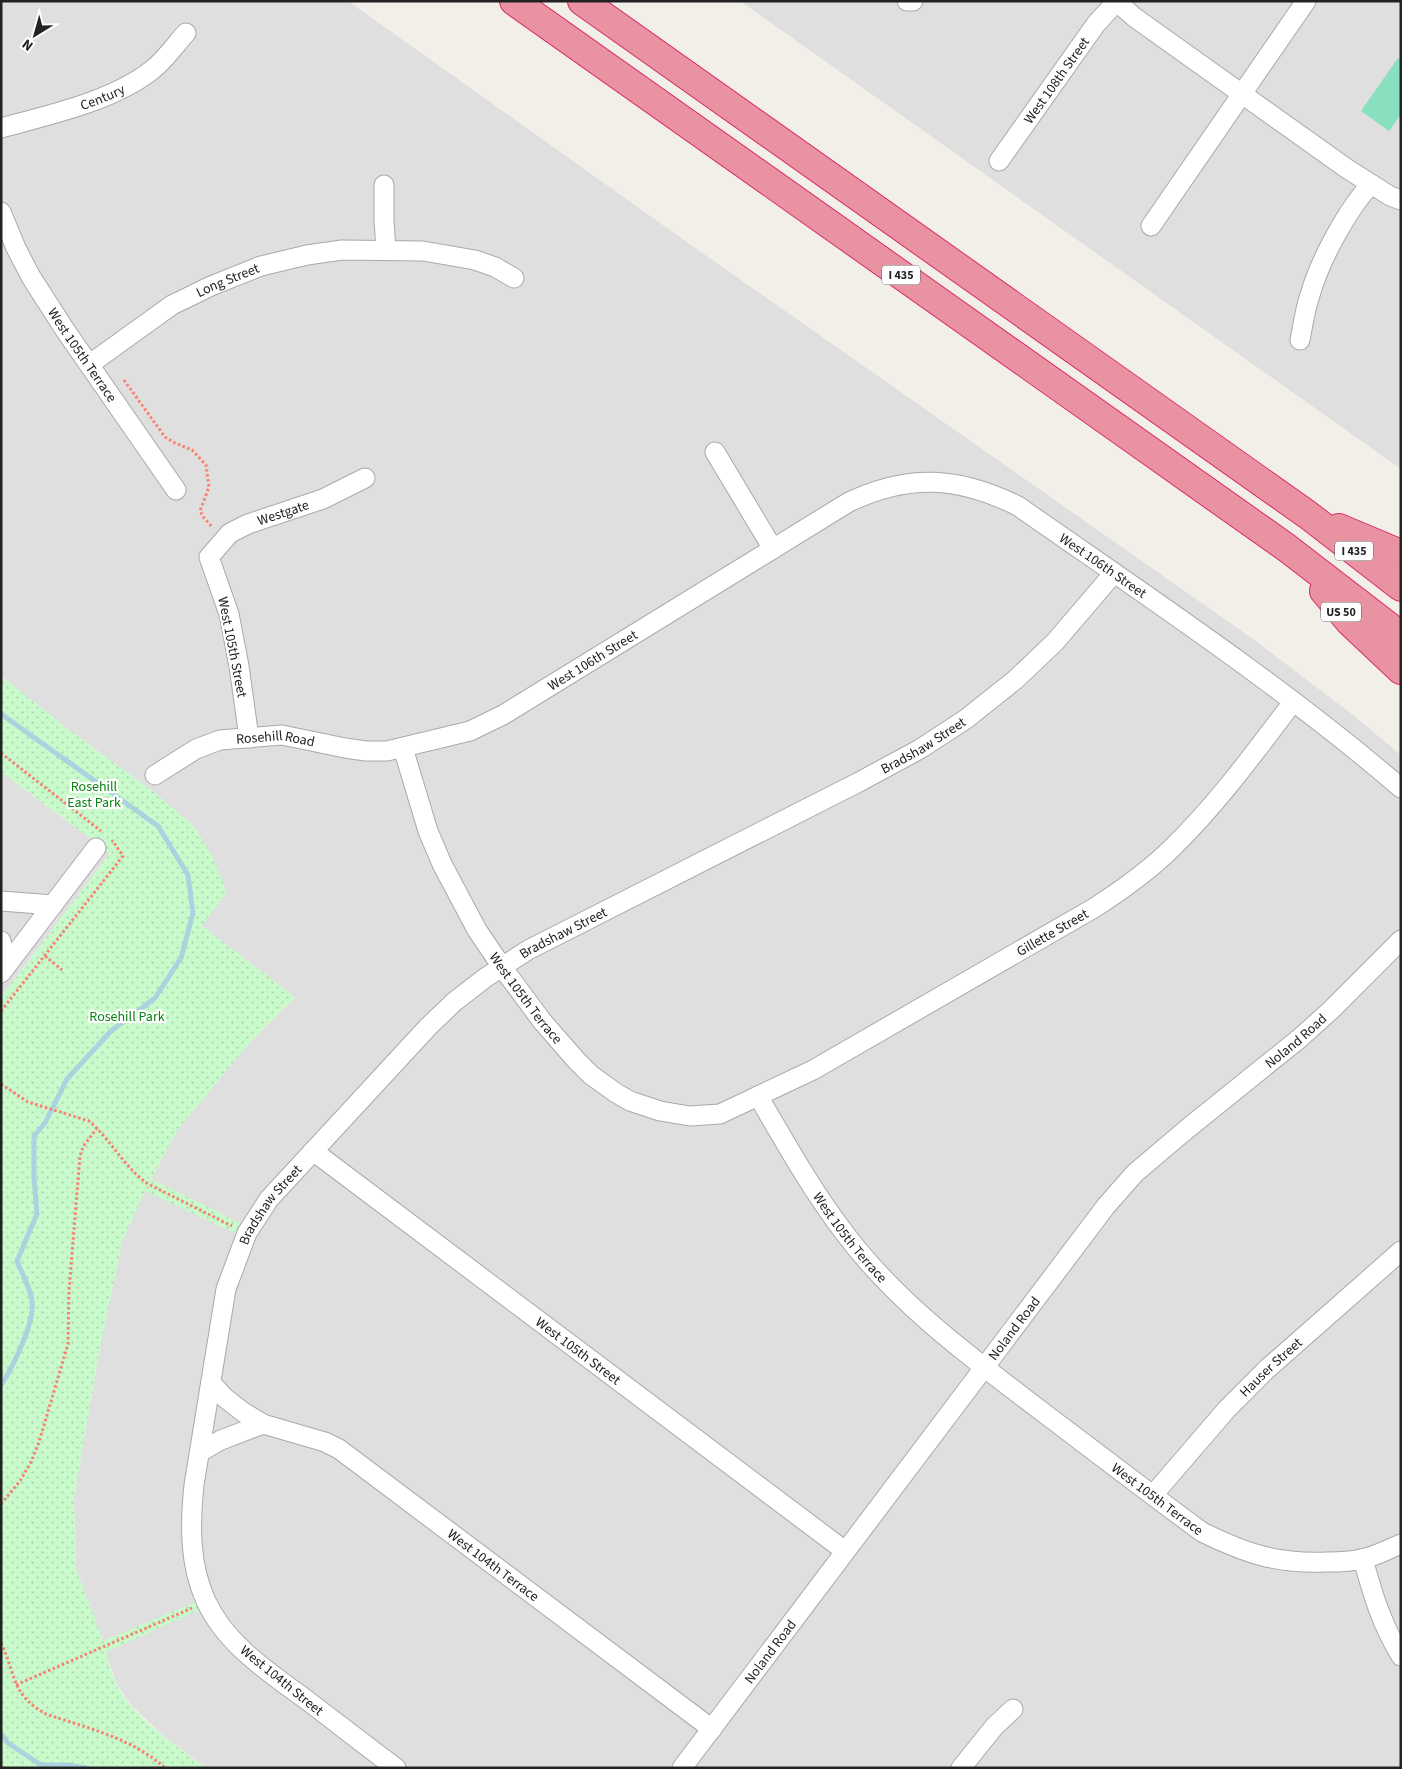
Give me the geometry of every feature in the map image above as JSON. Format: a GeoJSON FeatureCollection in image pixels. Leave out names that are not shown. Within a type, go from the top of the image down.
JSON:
{"type":"FeatureCollection","features":[{"type":"Feature","properties":{"kind":"highway","name":"I 435"},"geometry":{"type":"LineString","coordinates":[[514,1],[1287,548],[1401,636]]}},
{"type":"Feature","properties":{"kind":"highway","name":"I 435"},"geometry":{"type":"LineString","coordinates":[[582,1],[1308,515],[1401,587]]}},
{"type":"Feature","properties":{"kind":"highway"},"geometry":{"type":"LineString","coordinates":[[1308,515],[1401,554]]}},
{"type":"Feature","properties":{"kind":"highway","name":"US 50"},"geometry":{"type":"LineString","coordinates":[[1287,548],[1349,621],[1401,670]]}},
{"type":"Feature","properties":{"kind":"street"},"geometry":{"type":"LineString","coordinates":[[907,1],[913,1]]}},
{"type":"Feature","properties":{"kind":"street"},"geometry":{"type":"LineString","coordinates":[[1151,226],[1306,1]]}},
{"type":"Feature","properties":{"kind":"street","name":"West 108th Street"},"geometry":{"type":"LineString","coordinates":[[999,161],[1096,24],[1116,2],[1134,17],[1371,184],[1401,200]]}},
{"type":"Feature","properties":{"kind":"street","name":"Century"},"geometry":{"type":"LineString","coordinates":[[1,128],[63,112],[118,90],[153,69],[186,33]]}},
{"type":"Feature","properties":{"kind":"street"},"geometry":{"type":"LineString","coordinates":[[1300,340],[1310,294],[1324,256],[1360,196],[1371,184]]}},
{"type":"Feature","properties":{"kind":"street"},"geometry":{"type":"LineString","coordinates":[[384,185],[386,250]]}},
{"type":"Feature","properties":{"kind":"street","name":"West 105th Terrace"},"geometry":{"type":"LineString","coordinates":[[1,212],[31,277],[65,330],[176,490]]}},
{"type":"Feature","properties":{"kind":"street","name":"Long Street"},"geometry":{"type":"LineString","coordinates":[[90,364],[172,305],[211,286],[261,266],[307,255],[333,251],[386,250],[423,252],[475,260],[494,267],[514,278]]}},
{"type":"Feature","properties":{"kind":"street"},"geometry":{"type":"LineString","coordinates":[[715,452],[772,549]]}},
{"type":"Feature","properties":{"kind":"street","name":"Westgate"},"geometry":{"type":"LineString","coordinates":[[209,557],[230,533],[248,524],[323,499],[365,478]]}},
{"type":"Feature","properties":{"kind":"street","name":"West 106th Street"},"geometry":{"type":"LineString","coordinates":[[403,748],[470,731],[503,715],[849,502],[897,485],[942,482],[979,489],[1018,506],[1293,702],[1358,751],[1401,788]]}},
{"type":"Feature","properties":{"kind":"street","name":"West 105th Street"},"geometry":{"type":"LineString","coordinates":[[209,557],[229,614],[239,666],[249,738]]}},
{"type":"Feature","properties":{"kind":"street","name":"Bradshaw Street"},"geometry":{"type":"LineString","coordinates":[[196,1568],[191,1544],[191,1513],[226,1289],[247,1233],[268,1199],[428,1027],[454,1002],[528,950],[859,782],[920,749],[966,719],[1015,680],[1055,642],[1114,573]]}},
{"type":"Feature","properties":{"kind":"street","name":"Gillette Street"},"geometry":{"type":"LineString","coordinates":[[758,1096],[813,1070],[1094,908],[1134,881],[1173,848],[1218,800],[1293,702]]}},
{"type":"Feature","properties":{"kind":"street","name":"Rosehill Road"},"geometry":{"type":"LineString","coordinates":[[155,775],[196,749],[220,740],[282,735],[366,751],[387,751],[403,748]]}},
{"type":"Feature","properties":{"kind":"street","name":"West 105th Terrace"},"geometry":{"type":"LineString","coordinates":[[403,748],[428,831],[442,864],[478,930],[502,967],[542,1021],[591,1075],[630,1101],[660,1111],[690,1116],[720,1114],[758,1096],[807,1180],[843,1232],[883,1278],[930,1324],[984,1367],[1202,1532],[1251,1554],[1269,1559],[1305,1563],[1363,1559],[1401,1544]]}},
{"type":"Feature","properties":{"kind":"street"},"geometry":{"type":"LineString","coordinates":[[4,969],[104,840]]}},
{"type":"Feature","properties":{"kind":"street"},"geometry":{"type":"LineString","coordinates":[[1,901],[53,905]]}},
{"type":"Feature","properties":{"kind":"street","name":"Noland Road"},"geometry":{"type":"LineString","coordinates":[[682,1768],[1106,1206],[1135,1174],[1187,1129],[1300,1038],[1401,940]]}},
{"type":"Feature","properties":{"kind":"street"},"geometry":{"type":"LineString","coordinates":[[1,941],[4,969]]}},
{"type":"Feature","properties":{"kind":"street","name":"West 105th Street"},"geometry":{"type":"LineString","coordinates":[[313,1151],[845,1551]]}},
{"type":"Feature","properties":{"kind":"street","name":"Hauser Street"},"geometry":{"type":"LineString","coordinates":[[1153,1495],[1227,1409],[1254,1382],[1401,1251]]}},
{"type":"Feature","properties":{"kind":"street","name":"West 104th Terrace"},"geometry":{"type":"LineString","coordinates":[[211,1383],[225,1398],[263,1424],[325,1442],[339,1449],[712,1729]]}},
{"type":"Feature","properties":{"kind":"street"},"geometry":{"type":"LineString","coordinates":[[200,1452],[220,1440],[263,1424]]}},
{"type":"Feature","properties":{"kind":"street"},"geometry":{"type":"LineString","coordinates":[[1363,1559],[1378,1612],[1401,1656]]}},
{"type":"Feature","properties":{"kind":"street","name":"West 104th Street"},"geometry":{"type":"LineString","coordinates":[[196,1568],[206,1602],[225,1630],[260,1666],[396,1768]]}},
{"type":"Feature","properties":{"kind":"street"},"geometry":{"type":"LineString","coordinates":[[962,1768],[994,1728],[1013,1709]]}},
{"type":"Feature","properties":{"kind":"path"},"geometry":{"type":"LineString","coordinates":[[120,376],[165,437],[192,450],[206,465],[209,487],[200,510],[204,518],[215,530]]}},
{"type":"Feature","properties":{"kind":"path"},"geometry":{"type":"LineString","coordinates":[[1,753],[90,821],[104,840],[123,856],[1,1011]]}},
{"type":"Feature","properties":{"kind":"path"},"geometry":{"type":"LineString","coordinates":[[45,956],[62,970]]}},
{"type":"Feature","properties":{"kind":"path"},"geometry":{"type":"LineString","coordinates":[[1,1084],[34,1105],[89,1121],[97,1128],[136,1176],[148,1184],[247,1233]]}},
{"type":"Feature","properties":{"kind":"path"},"geometry":{"type":"LineString","coordinates":[[1,1504],[20,1481],[31,1462],[39,1442],[68,1344],[69,1291],[80,1156],[83,1147],[97,1128]]}},
{"type":"Feature","properties":{"kind":"path"},"geometry":{"type":"LineString","coordinates":[[16,1686],[206,1602]]}},
{"type":"Feature","properties":{"kind":"path"},"geometry":{"type":"LineString","coordinates":[[1,1642],[16,1686],[35,1708],[46,1714],[136,1747],[165,1768]]}},
{"type":"Feature","properties":{"kind":"shaded area"},"geometry":{"type":"Polygon","coordinates":[[[1,1],[348,1],[691,245],[1253,639],[1353,715],[1401,755],[1401,1768],[206,1768],[164,1736],[131,1705],[116,1683],[106,1652],[198,1601],[103,1642],[76,1569],[74,1497],[102,1336],[123,1239],[145,1190],[235,1233],[239,1223],[151,1179],[178,1129],[253,1039],[295,997],[202,926],[155,793],[72,732],[1,676],[1,1]]]}},
{"type":"Feature","properties":{"kind":"shaded area"},"geometry":{"type":"Polygon","coordinates":[[[740,1],[1401,1],[1401,469],[740,1]]]}},
{"type":"Feature","properties":{"kind":"shaded area"},"geometry":{"type":"Polygon","coordinates":[[[1,772],[110,853],[1,997],[1,772]]]}},
{"type":"Feature","properties":{"kind":"green space"},"geometry":{"type":"Polygon","coordinates":[[[1398,58],[1401,60],[1401,114],[1389,131],[1361,111],[1398,58]]]}},
{"type":"Feature","properties":{"kind":"green space","name":"Rosehill Park"},"geometry":{"type":"Polygon","coordinates":[[[1,676],[72,732],[155,793],[193,825],[210,852],[227,892],[202,926],[295,997],[253,1039],[178,1129],[151,1179],[240,1223],[235,1233],[145,1191],[123,1239],[102,1336],[74,1497],[76,1569],[103,1641],[198,1601],[201,1609],[106,1652],[115,1682],[132,1706],[156,1730],[206,1768],[1,1768],[1,997],[110,853],[1,772],[1,676]]]}},
{"type":"Feature","properties":{"kind":"waterway"},"geometry":{"type":"LineString","coordinates":[[1,714],[158,826],[188,875],[193,913],[181,958],[155,998],[111,1031],[67,1079],[45,1123],[34,1136],[34,1177],[37,1214],[17,1261],[30,1291],[32,1310],[27,1332],[1,1385]]}},
{"type":"Feature","properties":{"kind":"waterway"},"geometry":{"type":"LineString","coordinates":[[1,1734],[8,1743],[41,1765],[68,1765],[87,1768]]}},
{"type":"Feature","properties":{"kind":"park label","name":"Rosehill East Park"},"geometry":{"type":"Point","coordinates":[94,794]}}]}
